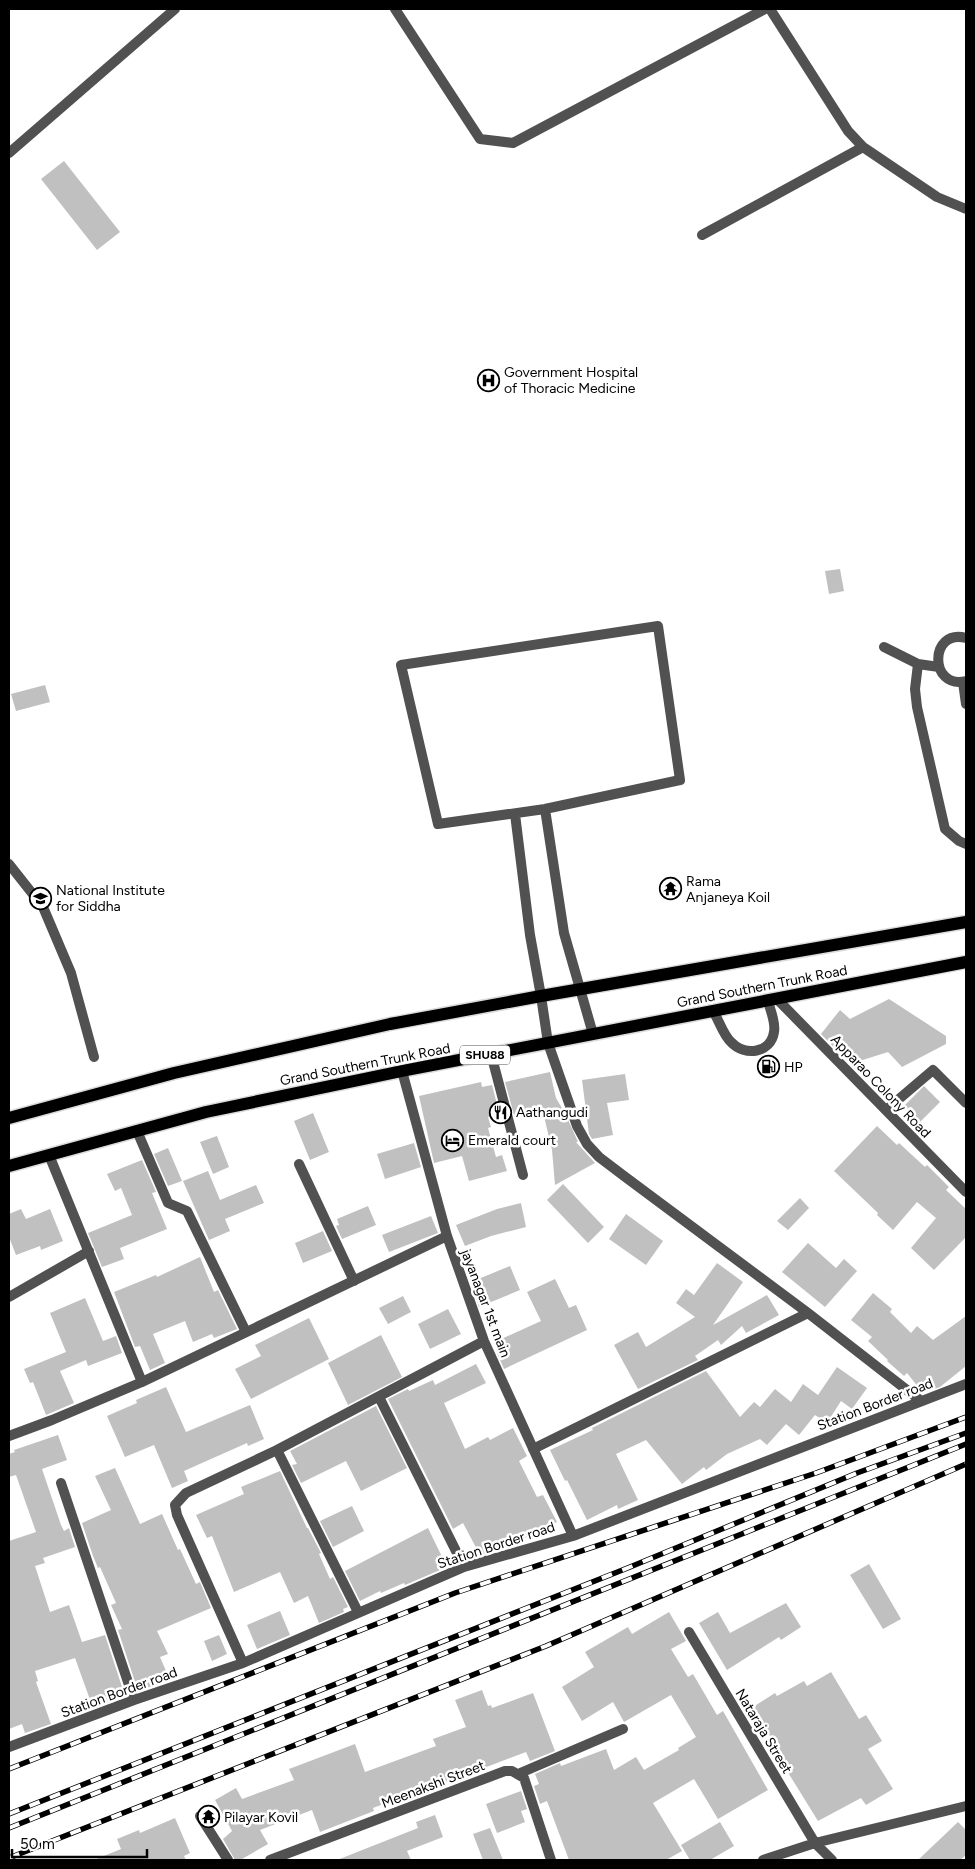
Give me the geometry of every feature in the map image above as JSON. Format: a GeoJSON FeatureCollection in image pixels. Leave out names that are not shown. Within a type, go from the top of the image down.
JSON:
{"type":"FeatureCollection","features":[{"type":"Feature","properties":{"kind":"main road","name":"Grand Southern Trunk Road"},"geometry":{"type":"LineString","coordinates":[[9,1118],[174,1073],[390,1024],[966,922]]}},
{"type":"Feature","properties":{"kind":"main road","name":"Grand Southern Trunk Road"},"geometry":{"type":"LineString","coordinates":[[9,1166],[206,1112],[402,1071],[966,962]]}},
{"type":"Feature","properties":{"kind":"street"},"geometry":{"type":"LineString","coordinates":[[9,152],[175,9]]}},
{"type":"Feature","properties":{"kind":"street"},"geometry":{"type":"LineString","coordinates":[[395,9],[480,139],[513,143],[765,9]]}},
{"type":"Feature","properties":{"kind":"street"},"geometry":{"type":"LineString","coordinates":[[770,9],[848,131],[863,147],[937,197],[966,209]]}},
{"type":"Feature","properties":{"kind":"street"},"geometry":{"type":"LineString","coordinates":[[702,234],[863,147]]}},
{"type":"Feature","properties":{"kind":"street"},"geometry":{"type":"LineString","coordinates":[[658,626],[680,780],[515,814],[438,824],[401,665],[658,626]]}},
{"type":"Feature","properties":{"kind":"street"},"geometry":{"type":"LineString","coordinates":[[966,638],[955,638],[942,646],[938,660],[939,667],[949,679],[964,681],[966,704]]}},
{"type":"Feature","properties":{"kind":"street"},"geometry":{"type":"LineString","coordinates":[[884,647],[918,664],[939,667]]}},
{"type":"Feature","properties":{"kind":"street"},"geometry":{"type":"LineString","coordinates":[[918,664],[915,689],[917,707],[945,828],[959,841],[966,844]]}},
{"type":"Feature","properties":{"kind":"street"},"geometry":{"type":"LineString","coordinates":[[545,809],[564,933],[593,1034]]}},
{"type":"Feature","properties":{"kind":"street"},"geometry":{"type":"LineString","coordinates":[[515,814],[530,935],[548,1043],[577,1126],[587,1144],[600,1157],[808,1313],[921,1401]]}},
{"type":"Feature","properties":{"kind":"street"},"geometry":{"type":"LineString","coordinates":[[9,864],[44,907],[71,973],[94,1057]]}},
{"type":"Feature","properties":{"kind":"street"},"geometry":{"type":"LineString","coordinates":[[713,1011],[731,1042],[743,1050],[754,1052],[766,1047],[772,1040],[775,1029],[772,1000]]}},
{"type":"Feature","properties":{"kind":"street","name":"Apparao Colony Road"},"geometry":{"type":"LineString","coordinates":[[772,1000],[886,1110],[966,1192]]}},
{"type":"Feature","properties":{"kind":"street"},"geometry":{"type":"LineString","coordinates":[[491,1054],[523,1175]]}},
{"type":"Feature","properties":{"kind":"street"},"geometry":{"type":"LineString","coordinates":[[886,1110],[933,1070],[966,1103]]}},
{"type":"Feature","properties":{"kind":"street","name":"jayanagar 1st main"},"geometry":{"type":"LineString","coordinates":[[402,1071],[447,1236],[484,1342],[572,1536]]}},
{"type":"Feature","properties":{"kind":"street"},"geometry":{"type":"LineString","coordinates":[[137,1131],[168,1203],[187,1211],[246,1332]]}},
{"type":"Feature","properties":{"kind":"street"},"geometry":{"type":"LineString","coordinates":[[49,1155],[142,1382]]}},
{"type":"Feature","properties":{"kind":"street"},"geometry":{"type":"LineString","coordinates":[[299,1164],[354,1280]]}},
{"type":"Feature","properties":{"kind":"street"},"geometry":{"type":"LineString","coordinates":[[9,1436],[142,1382],[447,1236]]}},
{"type":"Feature","properties":{"kind":"street"},"geometry":{"type":"LineString","coordinates":[[9,1297],[88,1251]]}},
{"type":"Feature","properties":{"kind":"street"},"geometry":{"type":"LineString","coordinates":[[533,1449],[808,1313]]}},
{"type":"Feature","properties":{"kind":"street"},"geometry":{"type":"LineString","coordinates":[[243,1663],[177,1515],[175,1505],[186,1493],[277,1450],[484,1342]]}},
{"type":"Feature","properties":{"kind":"street","name":"Station Border road"},"geometry":{"type":"LineString","coordinates":[[9,1747],[134,1700],[243,1663],[464,1567],[572,1536],[966,1384]]}},
{"type":"Feature","properties":{"kind":"street"},"geometry":{"type":"LineString","coordinates":[[379,1397],[464,1567]]}},
{"type":"Feature","properties":{"kind":"street"},"geometry":{"type":"LineString","coordinates":[[277,1450],[358,1612]]}},
{"type":"Feature","properties":{"kind":"street"},"geometry":{"type":"LineString","coordinates":[[60,1483],[134,1700]]}},
{"type":"Feature","properties":{"kind":"street","name":"Nataraja Street"},"geometry":{"type":"LineString","coordinates":[[689,1632],[815,1843],[832,1860]]}},
{"type":"Feature","properties":{"kind":"street"},"geometry":{"type":"LineString","coordinates":[[518,1774],[623,1729]]}},
{"type":"Feature","properties":{"kind":"street","name":"Meenakshi Street"},"geometry":{"type":"LineString","coordinates":[[270,1860],[505,1771],[518,1774]]}},
{"type":"Feature","properties":{"kind":"street"},"geometry":{"type":"LineString","coordinates":[[518,1774],[524,1778],[551,1860]]}},
{"type":"Feature","properties":{"kind":"street"},"geometry":{"type":"LineString","coordinates":[[763,1860],[815,1843],[964,1810]]}},
{"type":"Feature","properties":{"kind":"street"},"geometry":{"type":"LineString","coordinates":[[200,1816],[228,1860]]}},
{"type":"Feature","properties":{"kind":"building"},"geometry":{"type":"Polygon","coordinates":[[[64,161],[120,232],[97,250],[41,179],[64,161]]]}},
{"type":"Feature","properties":{"kind":"building"},"geometry":{"type":"Polygon","coordinates":[[[840,569],[844,591],[829,594],[825,571],[840,569]]]}},
{"type":"Feature","properties":{"kind":"building"},"geometry":{"type":"Polygon","coordinates":[[[45,685],[50,702],[16,711],[11,694],[45,685]]]}},
{"type":"Feature","properties":{"kind":"building"},"geometry":{"type":"Polygon","coordinates":[[[889,999],[946,1036],[946,1044],[902,1067],[888,1052],[850,1064],[821,1034],[840,1010],[850,1019],[889,999]]]}},
{"type":"Feature","properties":{"kind":"building"},"geometry":{"type":"Polygon","coordinates":[[[550,1072],[556,1098],[566,1115],[578,1142],[576,1142],[595,1163],[555,1185],[552,1150],[543,1112],[514,1115],[505,1082],[550,1072]]]}},
{"type":"Feature","properties":{"kind":"building"},"geometry":{"type":"Polygon","coordinates":[[[625,1074],[629,1100],[607,1103],[613,1135],[592,1139],[589,1134],[582,1080],[625,1074]]]}},
{"type":"Feature","properties":{"kind":"building"},"geometry":{"type":"Polygon","coordinates":[[[481,1082],[482,1087],[492,1085],[500,1116],[488,1117],[491,1127],[488,1128],[496,1157],[502,1155],[507,1171],[469,1181],[462,1156],[434,1163],[419,1096],[481,1082]]]}},
{"type":"Feature","properties":{"kind":"building"},"geometry":{"type":"Polygon","coordinates":[[[924,1086],[940,1102],[919,1123],[903,1107],[924,1086]]]}},
{"type":"Feature","properties":{"kind":"building"},"geometry":{"type":"Polygon","coordinates":[[[313,1113],[329,1152],[310,1160],[294,1121],[313,1113]]]}},
{"type":"Feature","properties":{"kind":"building"},"geometry":{"type":"Polygon","coordinates":[[[877,1126],[925,1167],[927,1165],[949,1187],[946,1190],[966,1209],[966,1237],[934,1270],[911,1248],[936,1218],[917,1202],[893,1230],[834,1171],[877,1126]]]}},
{"type":"Feature","properties":{"kind":"building"},"geometry":{"type":"Polygon","coordinates":[[[217,1136],[229,1167],[213,1174],[200,1142],[217,1136]]]}},
{"type":"Feature","properties":{"kind":"building"},"geometry":{"type":"Polygon","coordinates":[[[414,1143],[421,1167],[385,1179],[377,1154],[414,1143]]]}},
{"type":"Feature","properties":{"kind":"building"},"geometry":{"type":"Polygon","coordinates":[[[168,1148],[182,1181],[168,1186],[154,1154],[168,1148]]]}},
{"type":"Feature","properties":{"kind":"building"},"geometry":{"type":"Polygon","coordinates":[[[142,1160],[156,1192],[152,1193],[167,1229],[120,1248],[124,1259],[102,1267],[88,1233],[132,1215],[121,1188],[115,1191],[107,1174],[142,1160]]]}},
{"type":"Feature","properties":{"kind":"building"},"geometry":{"type":"Polygon","coordinates":[[[208,1171],[220,1200],[256,1185],[264,1203],[225,1219],[230,1231],[209,1240],[183,1181],[208,1171]]]}},
{"type":"Feature","properties":{"kind":"building"},"geometry":{"type":"Polygon","coordinates":[[[563,1184],[604,1227],[588,1243],[547,1200],[563,1184]]]}},
{"type":"Feature","properties":{"kind":"building"},"geometry":{"type":"Polygon","coordinates":[[[800,1198],[809,1208],[788,1230],[777,1221],[800,1198]]]}},
{"type":"Feature","properties":{"kind":"building"},"geometry":{"type":"Polygon","coordinates":[[[521,1203],[526,1227],[491,1236],[465,1246],[456,1225],[497,1209],[521,1203]]]}},
{"type":"Feature","properties":{"kind":"building"},"geometry":{"type":"Polygon","coordinates":[[[368,1206],[376,1225],[342,1239],[336,1226],[339,1225],[337,1219],[368,1206]]]}},
{"type":"Feature","properties":{"kind":"building"},"geometry":{"type":"Polygon","coordinates":[[[21,1209],[26,1219],[50,1209],[63,1241],[41,1250],[40,1246],[16,1255],[9,1237],[9,1214],[21,1209]]]}},
{"type":"Feature","properties":{"kind":"building"},"geometry":{"type":"Polygon","coordinates":[[[626,1214],[663,1241],[646,1265],[609,1239],[626,1214]]]}},
{"type":"Feature","properties":{"kind":"building"},"geometry":{"type":"Polygon","coordinates":[[[431,1216],[438,1233],[389,1252],[382,1235],[431,1216]]]}},
{"type":"Feature","properties":{"kind":"building"},"geometry":{"type":"Polygon","coordinates":[[[323,1231],[332,1251],[303,1263],[295,1243],[323,1231]]]}},
{"type":"Feature","properties":{"kind":"building"},"geometry":{"type":"Polygon","coordinates":[[[808,1243],[836,1268],[844,1259],[857,1271],[825,1307],[782,1272],[808,1243]]]}},
{"type":"Feature","properties":{"kind":"building"},"geometry":{"type":"Polygon","coordinates":[[[200,1257],[214,1292],[218,1290],[237,1329],[214,1338],[212,1334],[193,1342],[185,1321],[153,1334],[165,1363],[150,1370],[140,1346],[135,1347],[114,1292],[156,1275],[157,1277],[200,1257]]]}},
{"type":"Feature","properties":{"kind":"building"},"geometry":{"type":"Polygon","coordinates":[[[717,1263],[743,1282],[713,1325],[767,1295],[779,1315],[746,1333],[742,1326],[721,1345],[718,1340],[695,1356],[698,1360],[638,1389],[614,1345],[638,1332],[646,1347],[695,1317],[676,1303],[686,1289],[694,1295],[717,1263]]]}},
{"type":"Feature","properties":{"kind":"building"},"geometry":{"type":"Polygon","coordinates":[[[510,1266],[520,1290],[479,1307],[471,1282],[510,1266]]]}},
{"type":"Feature","properties":{"kind":"building"},"geometry":{"type":"Polygon","coordinates":[[[555,1279],[569,1308],[576,1305],[587,1330],[504,1369],[497,1353],[504,1350],[499,1340],[541,1321],[527,1292],[555,1279]]]}},
{"type":"Feature","properties":{"kind":"building"},"geometry":{"type":"Polygon","coordinates":[[[873,1293],[892,1309],[890,1312],[911,1333],[917,1326],[933,1340],[966,1316],[966,1366],[940,1387],[923,1393],[907,1373],[904,1376],[887,1361],[868,1341],[872,1337],[851,1320],[873,1293]]]}},
{"type":"Feature","properties":{"kind":"building"},"geometry":{"type":"Polygon","coordinates":[[[403,1296],[411,1312],[388,1324],[379,1308],[403,1296]]]}},
{"type":"Feature","properties":{"kind":"building"},"geometry":{"type":"Polygon","coordinates":[[[85,1298],[103,1341],[116,1336],[122,1353],[88,1366],[86,1360],[60,1371],[74,1403],[46,1415],[33,1382],[30,1383],[24,1369],[66,1352],[50,1313],[85,1298]]]}},
{"type":"Feature","properties":{"kind":"building"},"geometry":{"type":"Polygon","coordinates":[[[448,1309],[461,1334],[430,1349],[418,1324],[448,1309]]]}},
{"type":"Feature","properties":{"kind":"building"},"geometry":{"type":"Polygon","coordinates":[[[309,1318],[329,1359],[251,1399],[235,1369],[261,1356],[255,1345],[309,1318]]]}},
{"type":"Feature","properties":{"kind":"building"},"geometry":{"type":"Polygon","coordinates":[[[381,1335],[402,1377],[348,1405],[328,1363],[381,1335]]]}},
{"type":"Feature","properties":{"kind":"building"},"geometry":{"type":"Polygon","coordinates":[[[476,1364],[486,1383],[444,1403],[465,1449],[488,1437],[490,1440],[513,1428],[527,1456],[519,1461],[537,1497],[543,1495],[557,1522],[504,1548],[480,1555],[463,1523],[453,1529],[388,1399],[433,1380],[435,1385],[476,1364]]]}},
{"type":"Feature","properties":{"kind":"building"},"geometry":{"type":"Polygon","coordinates":[[[837,1367],[867,1388],[852,1409],[841,1401],[827,1423],[815,1415],[799,1435],[786,1424],[767,1445],[760,1439],[727,1454],[706,1470],[704,1467],[682,1484],[646,1440],[616,1454],[638,1500],[618,1509],[617,1505],[587,1520],[550,1450],[593,1430],[592,1428],[706,1371],[740,1417],[754,1402],[760,1407],[775,1389],[791,1402],[803,1384],[818,1395],[837,1367]]]}},
{"type":"Feature","properties":{"kind":"building"},"geometry":{"type":"Polygon","coordinates":[[[166,1387],[186,1432],[250,1405],[264,1439],[248,1446],[247,1443],[184,1471],[188,1481],[172,1488],[154,1445],[125,1457],[107,1416],[137,1403],[136,1400],[166,1387]]]}},
{"type":"Feature","properties":{"kind":"building"},"geometry":{"type":"Polygon","coordinates":[[[376,1406],[407,1468],[361,1491],[346,1461],[301,1483],[292,1465],[297,1464],[290,1451],[376,1406]]]}},
{"type":"Feature","properties":{"kind":"building"},"geometry":{"type":"Polygon","coordinates":[[[58,1435],[67,1460],[42,1469],[61,1525],[64,1531],[69,1528],[75,1547],[43,1558],[45,1563],[35,1566],[50,1612],[69,1605],[82,1642],[105,1635],[125,1696],[93,1708],[75,1658],[35,1671],[38,1681],[36,1682],[51,1724],[25,1733],[22,1724],[9,1729],[9,1541],[36,1532],[16,1475],[9,1477],[9,1454],[15,1452],[14,1450],[58,1435]]]}},
{"type":"Feature","properties":{"kind":"building"},"geometry":{"type":"Polygon","coordinates":[[[115,1468],[140,1524],[162,1514],[178,1550],[180,1549],[196,1584],[200,1582],[211,1608],[157,1631],[168,1654],[160,1657],[170,1680],[138,1691],[118,1630],[122,1629],[111,1605],[116,1603],[100,1567],[98,1568],[82,1523],[111,1510],[95,1476],[115,1468]]]}},
{"type":"Feature","properties":{"kind":"building"},"geometry":{"type":"Polygon","coordinates":[[[280,1471],[321,1553],[319,1554],[330,1579],[333,1577],[348,1607],[343,1609],[344,1612],[319,1623],[308,1596],[294,1603],[280,1572],[234,1592],[212,1536],[207,1538],[196,1515],[244,1494],[241,1487],[280,1471]]]}},
{"type":"Feature","properties":{"kind":"building"},"geometry":{"type":"Polygon","coordinates":[[[352,1506],[364,1531],[333,1547],[320,1521],[352,1506]]]}},
{"type":"Feature","properties":{"kind":"building"},"geometry":{"type":"Polygon","coordinates":[[[428,1528],[447,1567],[405,1585],[404,1583],[381,1593],[380,1591],[360,1601],[345,1571],[428,1528]]]}},
{"type":"Feature","properties":{"kind":"building"},"geometry":{"type":"Polygon","coordinates":[[[869,1564],[901,1619],[883,1629],[850,1575],[869,1564]]]}},
{"type":"Feature","properties":{"kind":"building"},"geometry":{"type":"Polygon","coordinates":[[[786,1603],[801,1627],[781,1640],[779,1637],[727,1670],[699,1623],[718,1612],[730,1633],[786,1603]]]}},
{"type":"Feature","properties":{"kind":"building"},"geometry":{"type":"Polygon","coordinates":[[[280,1611],[290,1635],[257,1649],[247,1625],[280,1611]]]}},
{"type":"Feature","properties":{"kind":"building"},"geometry":{"type":"Polygon","coordinates":[[[669,1612],[686,1641],[671,1649],[688,1677],[693,1674],[717,1715],[723,1711],[768,1790],[718,1819],[694,1779],[653,1803],[682,1851],[666,1860],[569,1860],[547,1801],[540,1804],[534,1786],[539,1784],[535,1774],[560,1763],[561,1766],[606,1749],[614,1770],[636,1757],[644,1770],[679,1750],[678,1748],[696,1737],[671,1695],[624,1722],[613,1702],[582,1721],[562,1687],[594,1667],[585,1652],[628,1627],[632,1634],[669,1612]]]}},
{"type":"Feature","properties":{"kind":"building"},"geometry":{"type":"Polygon","coordinates":[[[219,1635],[227,1654],[212,1661],[204,1641],[219,1635]]]}},
{"type":"Feature","properties":{"kind":"building"},"geometry":{"type":"Polygon","coordinates":[[[831,1672],[859,1719],[866,1715],[882,1741],[868,1749],[893,1789],[866,1805],[861,1798],[818,1821],[784,1766],[787,1765],[753,1707],[775,1693],[777,1696],[804,1681],[807,1686],[831,1672]]]}},
{"type":"Feature","properties":{"kind":"building"},"geometry":{"type":"Polygon","coordinates":[[[482,1690],[488,1706],[491,1705],[492,1708],[533,1693],[555,1751],[530,1761],[526,1752],[373,1808],[374,1811],[320,1832],[312,1810],[260,1830],[268,1844],[242,1859],[235,1860],[223,1839],[232,1831],[215,1800],[236,1788],[242,1799],[294,1780],[289,1769],[355,1744],[365,1772],[436,1746],[433,1739],[466,1727],[455,1700],[482,1690]]]}},
{"type":"Feature","properties":{"kind":"building"},"geometry":{"type":"Polygon","coordinates":[[[521,1791],[527,1809],[521,1811],[525,1822],[497,1833],[486,1804],[521,1791]]]}},
{"type":"Feature","properties":{"kind":"building"},"geometry":{"type":"Polygon","coordinates":[[[435,1815],[443,1837],[407,1851],[411,1860],[337,1860],[418,1828],[416,1822],[435,1815]]]}},
{"type":"Feature","properties":{"kind":"building"},"geometry":{"type":"Polygon","coordinates":[[[175,1818],[190,1853],[184,1856],[186,1860],[94,1860],[121,1849],[117,1839],[139,1830],[140,1833],[175,1818]]]}},
{"type":"Feature","properties":{"kind":"building"},"geometry":{"type":"Polygon","coordinates":[[[720,1822],[734,1846],[710,1860],[690,1860],[681,1845],[720,1822]]]}},
{"type":"Feature","properties":{"kind":"building"},"geometry":{"type":"Polygon","coordinates":[[[958,1822],[966,1830],[966,1855],[960,1860],[918,1860],[958,1822]]]}},
{"type":"Feature","properties":{"kind":"building"},"geometry":{"type":"Polygon","coordinates":[[[490,1828],[503,1860],[483,1860],[473,1834],[490,1828]]]}},
{"type":"Feature","properties":{"kind":"railway"},"geometry":{"type":"LineString","coordinates":[[9,1769],[455,1593],[816,1473],[966,1417]]}},
{"type":"Feature","properties":{"kind":"railway"},"geometry":{"type":"LineString","coordinates":[[9,1814],[630,1567],[857,1473],[966,1433]]}},
{"type":"Feature","properties":{"kind":"railway"},"geometry":{"type":"LineString","coordinates":[[9,1828],[966,1444]]}},
{"type":"Feature","properties":{"kind":"railway"},"geometry":{"type":"LineString","coordinates":[[9,1858],[546,1646],[966,1464]]}},
{"type":"Feature","properties":{"kind":"place","name":"Government Hospital of Thoracic Medicine"},"geometry":{"type":"Point","coordinates":[488,380]}},
{"type":"Feature","properties":{"kind":"place","name":"Rama Anjaneya Koil"},"geometry":{"type":"Point","coordinates":[670,889]}},
{"type":"Feature","properties":{"kind":"place","name":"National Institute for Siddha"},"geometry":{"type":"Point","coordinates":[40,898]}},
{"type":"Feature","properties":{"kind":"place","name":"HP"},"geometry":{"type":"Point","coordinates":[768,1067]}},
{"type":"Feature","properties":{"kind":"place","name":"Aathangudi"},"geometry":{"type":"Point","coordinates":[500,1112]}},
{"type":"Feature","properties":{"kind":"place","name":"Emerald court"},"geometry":{"type":"Point","coordinates":[452,1140]}},
{"type":"Feature","properties":{"kind":"place","name":"Pilayar Kovil"},"geometry":{"type":"Point","coordinates":[208,1817]}}]}
